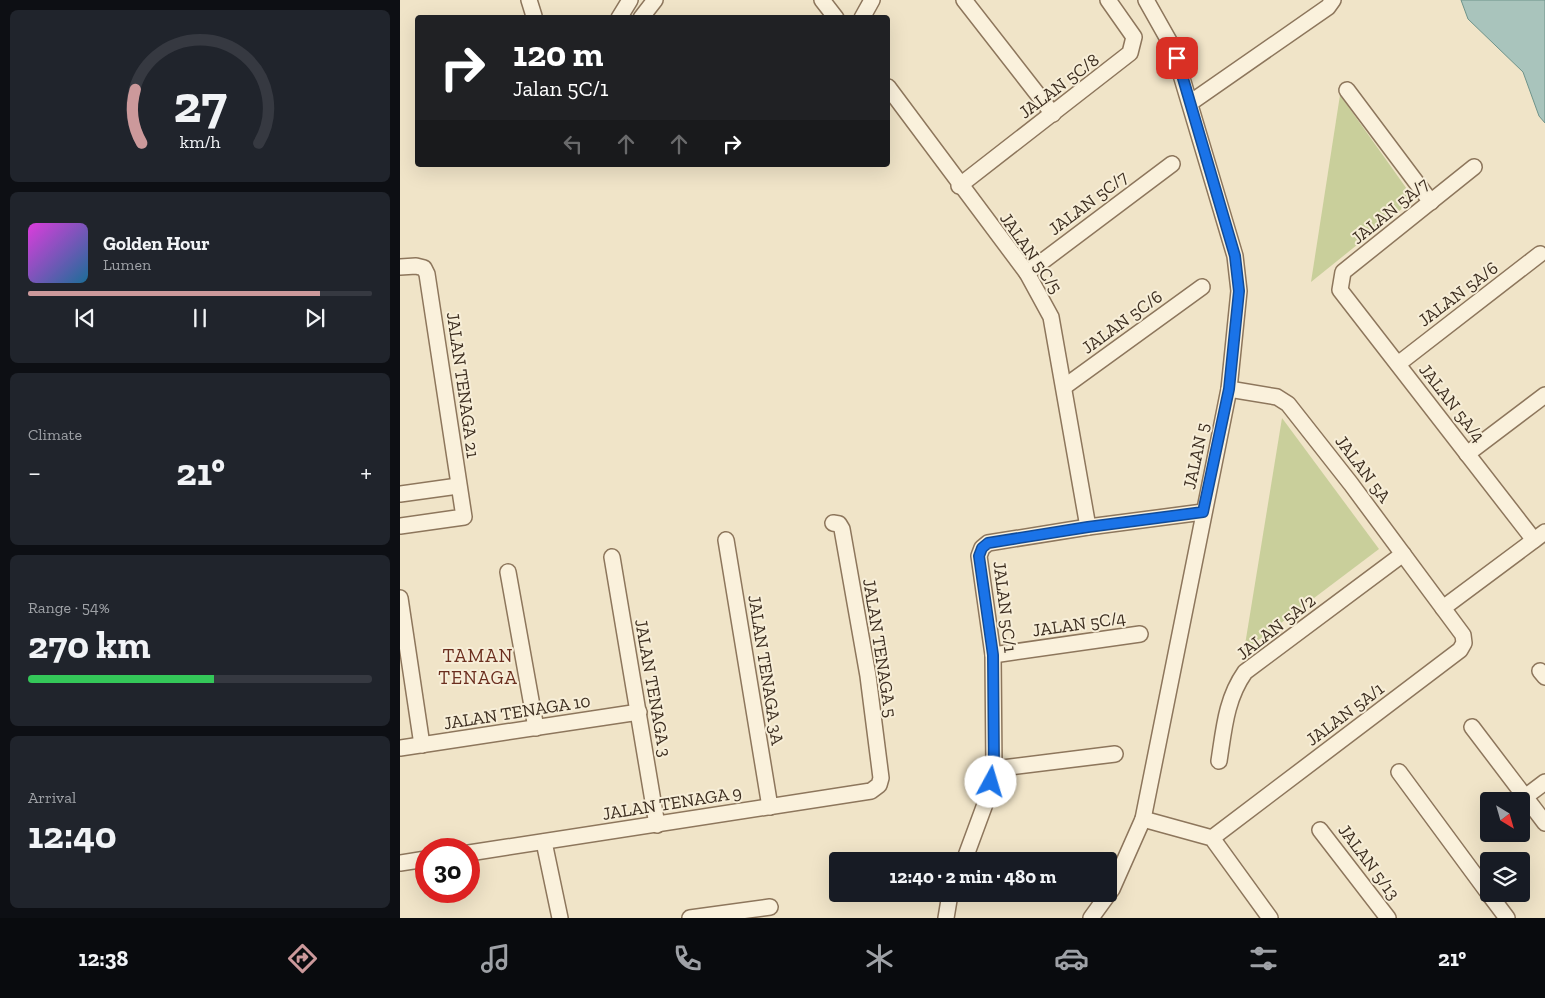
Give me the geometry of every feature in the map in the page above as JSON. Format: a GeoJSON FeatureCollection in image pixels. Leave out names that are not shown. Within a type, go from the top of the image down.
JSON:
{"type":"FeatureCollection","features":[{"type":"Feature","properties":{"kind":"street"},"geometry":{"type":"LineString","coordinates":[[530,0],[534,15]]}},
{"type":"Feature","properties":{"kind":"street"},"geometry":{"type":"LineString","coordinates":[[621,15],[630,0]]}},
{"type":"Feature","properties":{"kind":"street"},"geometry":{"type":"LineString","coordinates":[[822,0],[834,15]]}},
{"type":"Feature","properties":{"kind":"street"},"geometry":{"type":"LineString","coordinates":[[864,15],[872,0]]}},
{"type":"Feature","properties":{"kind":"street","name":"JALAN 5C/8"},"geometry":{"type":"LineString","coordinates":[[959,186],[1130,53],[1134,38],[1131,30],[1108,0]]}},
{"type":"Feature","properties":{"kind":"street","name":"JALAN 5"},"geometry":{"type":"LineString","coordinates":[[1117,873],[1142,819],[1229,389],[1239,291],[1236,264],[1174,48],[1146,0]]}},
{"type":"Feature","properties":{"kind":"street"},"geometry":{"type":"LineString","coordinates":[[1190,103],[1328,7],[1333,0]]}},
{"type":"Feature","properties":{"kind":"street"},"geometry":{"type":"LineString","coordinates":[[970,2],[1053,114]]}},
{"type":"Feature","properties":{"kind":"street"},"geometry":{"type":"LineString","coordinates":[[1347,90],[1430,202]]}},
{"type":"Feature","properties":{"kind":"street","name":"JALAN 5C/5"},"geometry":{"type":"LineString","coordinates":[[890,91],[959,186],[1027,273],[1051,317],[1088,527]]}},
{"type":"Feature","properties":{"kind":"street","name":"JALAN 5C/7"},"geometry":{"type":"LineString","coordinates":[[1027,273],[1172,164]]}},
{"type":"Feature","properties":{"kind":"street","name":"JALAN 5A/7"},"geometry":{"type":"LineString","coordinates":[[1340,290],[1343,272],[1474,167]]}},
{"type":"Feature","properties":{"kind":"street","name":"JALAN 5A/6"},"geometry":{"type":"LineString","coordinates":[[1398,364],[1540,254]]}},
{"type":"Feature","properties":{"kind":"street","name":"JALAN TENAGA 21"},"geometry":{"type":"LineString","coordinates":[[400,267],[416,266],[424,268],[428,274],[464,517],[400,526]]}},
{"type":"Feature","properties":{"kind":"street","name":"JALAN 5C/6"},"geometry":{"type":"LineString","coordinates":[[1064,387],[1202,287]]}},
{"type":"Feature","properties":{"kind":"street","name":"JALAN 5A/4"},"geometry":{"type":"LineString","coordinates":[[1340,290],[1468,454],[1540,536]]}},
{"type":"Feature","properties":{"kind":"street","name":"JALAN 5A"},"geometry":{"type":"LineString","coordinates":[[1229,389],[1277,397],[1288,404],[1443,608]]}},
{"type":"Feature","properties":{"kind":"street"},"geometry":{"type":"LineString","coordinates":[[1468,454],[1545,395]]}},
{"type":"Feature","properties":{"kind":"street"},"geometry":{"type":"LineString","coordinates":[[400,494],[458,486]]}},
{"type":"Feature","properties":{"kind":"street","name":"JALAN 5C/1"},"geometry":{"type":"LineString","coordinates":[[967,852],[988,796],[994,769],[993,655],[979,556],[982,548],[988,543],[1088,527],[1203,512]]}},
{"type":"Feature","properties":{"kind":"street","name":"JALAN TENAGA 5"},"geometry":{"type":"LineString","coordinates":[[832,523],[839,524],[842,528],[868,676],[881,778],[879,785]]}},
{"type":"Feature","properties":{"kind":"street"},"geometry":{"type":"LineString","coordinates":[[1443,608],[1540,536]]}},
{"type":"Feature","properties":{"kind":"street","name":"JALAN TENAGA 3A"},"geometry":{"type":"LineString","coordinates":[[726,540],[770,807]]}},
{"type":"Feature","properties":{"kind":"street","name":"JALAN 5A/2"},"geometry":{"type":"LineString","coordinates":[[1219,761],[1229,702],[1235,687],[1245,672],[1403,554]]}},
{"type":"Feature","properties":{"kind":"street","name":"JALAN TENAGA 3"},"geometry":{"type":"LineString","coordinates":[[612,557],[657,825]]}},
{"type":"Feature","properties":{"kind":"street"},"geometry":{"type":"LineString","coordinates":[[508,572],[536,728]]}},
{"type":"Feature","properties":{"kind":"street"},"geometry":{"type":"LineString","coordinates":[[400,598],[403,635],[422,745]]}},
{"type":"Feature","properties":{"kind":"street","name":"JALAN 5A/1"},"geometry":{"type":"LineString","coordinates":[[1212,838],[1460,650],[1464,643],[1463,635],[1443,608]]}},
{"type":"Feature","properties":{"kind":"street","name":"JALAN 5C/4"},"geometry":{"type":"LineString","coordinates":[[993,655],[1140,634]]}},
{"type":"Feature","properties":{"kind":"street","name":"JALAN TENAGA 10"},"geometry":{"type":"LineString","coordinates":[[400,748],[639,712]]}},
{"type":"Feature","properties":{"kind":"street"},"geometry":{"type":"LineString","coordinates":[[1472,727],[1521,792]]}},
{"type":"Feature","properties":{"kind":"street"},"geometry":{"type":"LineString","coordinates":[[994,769],[1116,754]]}},
{"type":"Feature","properties":{"kind":"street"},"geometry":{"type":"LineString","coordinates":[[1399,772],[1480,882]]}},
{"type":"Feature","properties":{"kind":"street"},"geometry":{"type":"LineString","coordinates":[[1530,793],[1545,782]]}},
{"type":"Feature","properties":{"kind":"street","name":"JALAN TENAGA 9"},"geometry":{"type":"LineString","coordinates":[[480,851],[871,791],[879,785]]}},
{"type":"Feature","properties":{"kind":"street"},"geometry":{"type":"LineString","coordinates":[[1530,804],[1545,823]]}},
{"type":"Feature","properties":{"kind":"street"},"geometry":{"type":"LineString","coordinates":[[1142,819],[1212,838],[1270,918]]}},
{"type":"Feature","properties":{"kind":"street","name":"JALAN 5/13"},"geometry":{"type":"LineString","coordinates":[[1320,830],[1388,918]]}},
{"type":"Feature","properties":{"kind":"street"},"geometry":{"type":"LineString","coordinates":[[544,842],[560,918]]}},
{"type":"Feature","properties":{"kind":"street"},"geometry":{"type":"LineString","coordinates":[[400,863],[415,861]]}},
{"type":"Feature","properties":{"kind":"street"},"geometry":{"type":"LineString","coordinates":[[946,918],[949,902]]}},
{"type":"Feature","properties":{"kind":"street","name":"JALAN 5"},"geometry":{"type":"LineString","coordinates":[[1091,918],[1101,902]]}},
{"type":"Feature","properties":{"kind":"street"},"geometry":{"type":"LineString","coordinates":[[1495,902],[1508,918]]}},
{"type":"Feature","properties":{"kind":"street"},"geometry":{"type":"LineString","coordinates":[[690,918],[770,907]]}},
{"type":"Feature","properties":{"kind":"green space"},"geometry":{"type":"Polygon","coordinates":[[[1340,95],[1414,199],[1311,282],[1340,95]]]}},
{"type":"Feature","properties":{"kind":"green space"},"geometry":{"type":"Polygon","coordinates":[[[1282,418],[1379,549],[1244,651],[1282,418]]]}},
{"type":"Feature","properties":{"kind":"water"},"geometry":{"type":"Polygon","coordinates":[[[1461,0],[1545,0],[1545,123],[1539,116],[1523,72],[1468,19],[1461,0]]]}},
{"type":"Feature","properties":{"kind":"district","name":"TAMAN TENAGA"},"geometry":{"type":"Point","coordinates":[478,666]}},
{"type":"Feature","properties":{"kind":"route"},"geometry":{"type":"LineString","coordinates":[[991,782],[994,769],[993,655],[979,556],[982,548],[988,543],[1088,527],[1203,512],[1229,389],[1237,326],[1239,291],[1235,256],[1177,58]]}}]}
